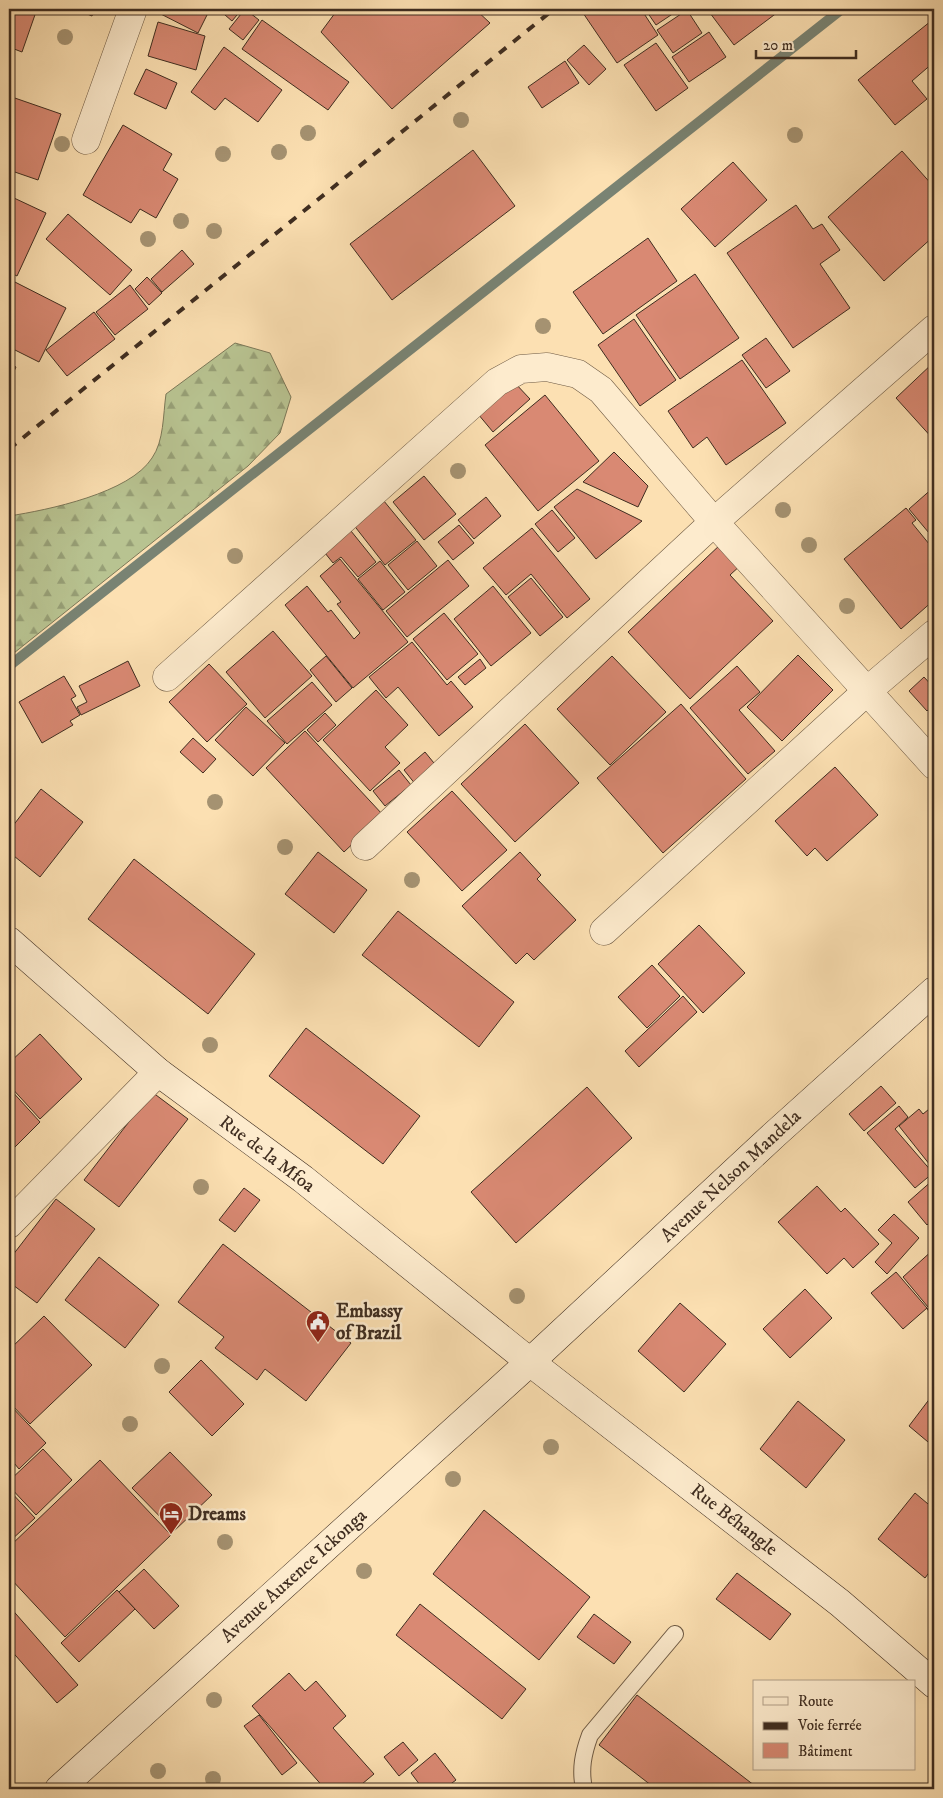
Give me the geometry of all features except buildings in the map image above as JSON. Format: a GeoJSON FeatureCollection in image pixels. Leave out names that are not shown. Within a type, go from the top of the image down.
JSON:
{"type":"FeatureCollection","features":[{"type":"Feature","properties":{"kind":"street"},"geometry":{"type":"LineString","coordinates":[[86,140],[134,9]]}},
{"type":"Feature","properties":{"kind":"street"},"geometry":{"type":"LineString","coordinates":[[365,846],[714,522],[934,329]]}},
{"type":"Feature","properties":{"kind":"street"},"geometry":{"type":"LineString","coordinates":[[167,677],[497,382],[522,369],[547,367],[578,374],[602,390],[714,522],[934,765]]}},
{"type":"Feature","properties":{"kind":"street"},"geometry":{"type":"LineString","coordinates":[[604,931],[866,692],[934,634]]}},
{"type":"Feature","properties":{"kind":"street","name":"Rue de la Mfoa"},"geometry":{"type":"LineString","coordinates":[[9,941],[158,1072],[303,1180],[530,1362]]}},
{"type":"Feature","properties":{"kind":"street","name":"Avenue Nelson Mandela"},"geometry":{"type":"LineString","coordinates":[[530,1362],[774,1135],[934,991]]}},
{"type":"Feature","properties":{"kind":"street"},"geometry":{"type":"LineString","coordinates":[[9,1224],[158,1072]]}},
{"type":"Feature","properties":{"kind":"street","name":"Rue Béhangle"},"geometry":{"type":"LineString","coordinates":[[530,1362],[840,1603],[934,1684]]}},
{"type":"Feature","properties":{"kind":"street","name":"Avenue Auxence Ickonga"},"geometry":{"type":"LineString","coordinates":[[59,1789],[530,1362]]}},
{"type":"Feature","properties":{"kind":"lane"},"geometry":{"type":"LineString","coordinates":[[584,1789],[581,1775],[583,1754],[590,1735],[675,1634]]}},
{"type":"Feature","properties":{"kind":"green space"},"geometry":{"type":"Polygon","coordinates":[[[235,343],[270,353],[291,397],[280,433],[248,466],[9,657],[9,516],[87,498],[126,481],[141,470],[152,458],[159,444],[166,394],[235,343]]]}},
{"type":"Feature","properties":{"kind":"waterway"},"geometry":{"type":"LineString","coordinates":[[9,666],[842,9]]}},
{"type":"Feature","properties":{"kind":"railway"},"geometry":{"type":"LineString","coordinates":[[9,449],[554,9]]}},
{"type":"Feature","properties":{"kind":"place","name":"Embassy of Brazil"},"geometry":{"type":"Point","coordinates":[318,1343]}},
{"type":"Feature","properties":{"kind":"place","name":"Dreams"},"geometry":{"type":"Point","coordinates":[171,1535]}}]}
